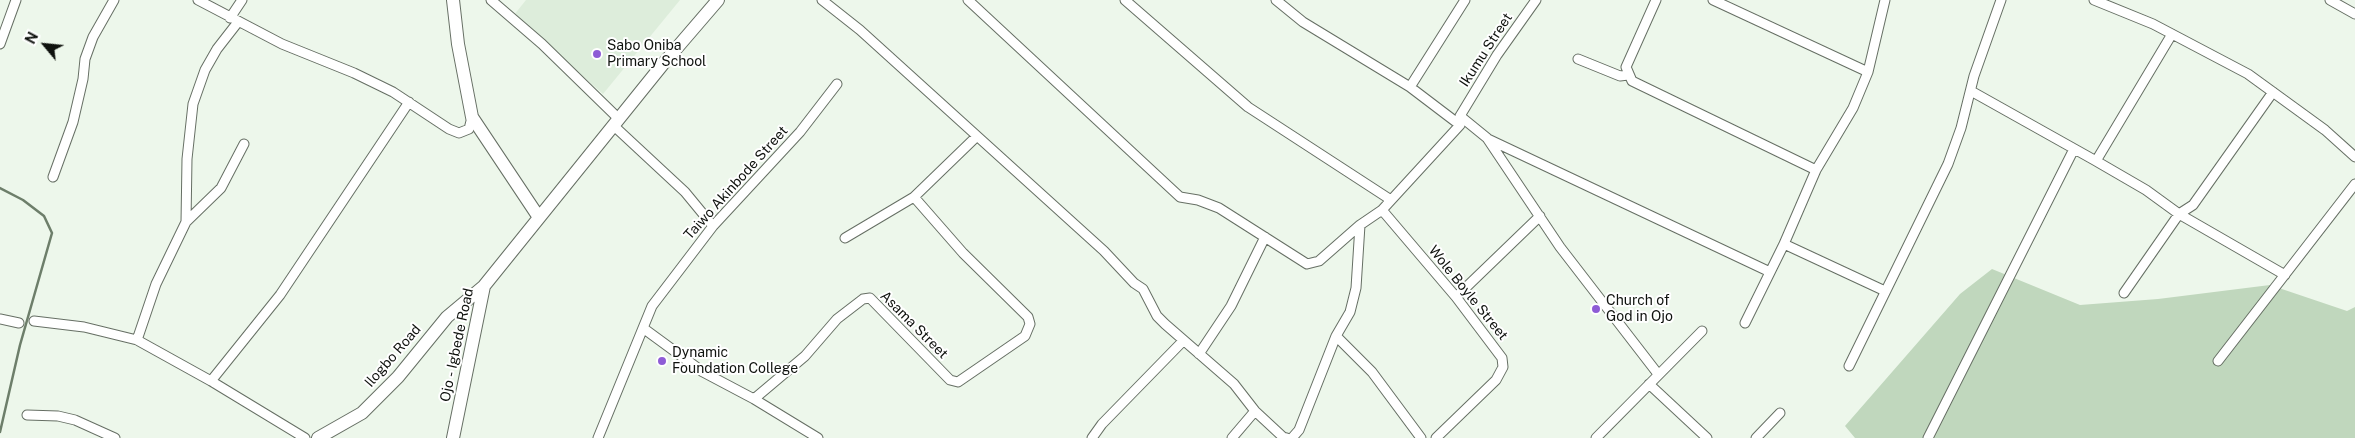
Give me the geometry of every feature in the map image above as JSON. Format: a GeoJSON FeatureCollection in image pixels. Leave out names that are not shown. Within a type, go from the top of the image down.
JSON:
{"type":"FeatureCollection","features":[{"type":"Feature","properties":{"kind":"main road"},"geometry":{"type":"LineString","coordinates":[[453,0],[458,44],[472,116],[538,216]]}},
{"type":"Feature","properties":{"kind":"main road","name":"Ojo - Igbede Road"},"geometry":{"type":"LineString","coordinates":[[453,438],[484,286],[538,216],[718,0]]}},
{"type":"Feature","properties":{"kind":"main road","name":"Ilogbo Road"},"geometry":{"type":"LineString","coordinates":[[318,438],[362,413],[398,377],[447,317],[484,286]]}},
{"type":"Feature","properties":{"kind":"street"},"geometry":{"type":"LineString","coordinates":[[0,44],[16,0]]}},
{"type":"Feature","properties":{"kind":"street"},"geometry":{"type":"LineString","coordinates":[[53,177],[73,122],[83,79],[85,58],[93,37],[114,0]]}},
{"type":"Feature","properties":{"kind":"street"},"geometry":{"type":"LineString","coordinates":[[198,0],[282,44],[354,73],[393,92],[449,130],[459,133],[468,130],[472,116]]}},
{"type":"Feature","properties":{"kind":"street"},"geometry":{"type":"LineString","coordinates":[[186,222],[186,158],[193,104],[205,70],[234,20],[242,0]]}},
{"type":"Feature","properties":{"kind":"street"},"geometry":{"type":"LineString","coordinates":[[491,0],[542,44],[685,192],[713,226]]}},
{"type":"Feature","properties":{"kind":"street"},"geometry":{"type":"LineString","coordinates":[[822,0],[860,30],[1104,251],[1134,283],[1143,289],[1157,316],[1183,341],[1234,384],[1255,411],[1283,437],[1287,438]]}},
{"type":"Feature","properties":{"kind":"street"},"geometry":{"type":"LineString","coordinates":[[968,0],[1172,191],[1186,198],[1198,200],[1219,208],[1265,237],[1231,306],[1199,354]]}},
{"type":"Feature","properties":{"kind":"street"},"geometry":{"type":"LineString","coordinates":[[1125,0],[1248,107],[1391,200]]}},
{"type":"Feature","properties":{"kind":"street"},"geometry":{"type":"LineString","coordinates":[[1276,0],[1303,22],[1410,87],[1487,138],[1770,272]]}},
{"type":"Feature","properties":{"kind":"street"},"geometry":{"type":"LineString","coordinates":[[1410,87],[1465,0]]}},
{"type":"Feature","properties":{"kind":"street","name":"Ikumu Street"},"geometry":{"type":"LineString","coordinates":[[1265,237],[1307,264],[1314,264],[1360,225],[1382,210],[1460,120],[1497,54],[1536,0]]}},
{"type":"Feature","properties":{"kind":"street"},"geometry":{"type":"LineString","coordinates":[[1656,0],[1626,67],[1632,81],[1816,170]]}},
{"type":"Feature","properties":{"kind":"street"},"geometry":{"type":"LineString","coordinates":[[1713,0],[1868,72]]}},
{"type":"Feature","properties":{"kind":"street"},"geometry":{"type":"LineString","coordinates":[[1745,322],[1784,244],[1816,170],[1853,108],[1868,72],[1885,0]]}},
{"type":"Feature","properties":{"kind":"street"},"geometry":{"type":"LineString","coordinates":[[1850,366],[1948,164],[2001,0]]}},
{"type":"Feature","properties":{"kind":"street"},"geometry":{"type":"LineString","coordinates":[[2094,0],[2172,34],[2248,74],[2325,130],[2355,157]]}},
{"type":"Feature","properties":{"kind":"street"},"geometry":{"type":"LineString","coordinates":[[2332,0],[2355,14]]}},
{"type":"Feature","properties":{"kind":"street"},"geometry":{"type":"LineString","coordinates":[[2096,161],[2172,34]]}},
{"type":"Feature","properties":{"kind":"street"},"geometry":{"type":"LineString","coordinates":[[1578,59],[1620,76],[1628,75]]}},
{"type":"Feature","properties":{"kind":"street","name":"Taiwo Akinbode Street"},"geometry":{"type":"LineString","coordinates":[[598,438],[652,306],[713,226],[800,132],[837,84]]}},
{"type":"Feature","properties":{"kind":"street"},"geometry":{"type":"LineString","coordinates":[[1971,91],[2146,190],[2179,214],[2285,275]]}},
{"type":"Feature","properties":{"kind":"street"},"geometry":{"type":"LineString","coordinates":[[2124,293],[2179,214],[2192,205],[2273,92]]}},
{"type":"Feature","properties":{"kind":"street"},"geometry":{"type":"LineString","coordinates":[[211,381],[280,295],[409,102]]}},
{"type":"Feature","properties":{"kind":"street"},"geometry":{"type":"LineString","coordinates":[[845,238],[914,197],[976,137]]}},
{"type":"Feature","properties":{"kind":"street"},"geometry":{"type":"LineString","coordinates":[[1487,138],[1560,247],[1658,374]]}},
{"type":"Feature","properties":{"kind":"street"},"geometry":{"type":"LineString","coordinates":[[137,340],[156,284],[186,222],[213,198],[221,188],[244,144]]}},
{"type":"Feature","properties":{"kind":"street"},"geometry":{"type":"LineString","coordinates":[[1928,438],[2074,149]]}},
{"type":"Feature","properties":{"kind":"street"},"geometry":{"type":"LineString","coordinates":[[2218,361],[2355,184]]}},
{"type":"Feature","properties":{"kind":"street","name":"Asama Street"},"geometry":{"type":"LineString","coordinates":[[754,399],[805,356],[837,319],[863,299],[870,298],[950,380],[958,382],[1025,336],[1030,324],[1028,317],[962,253],[914,197]]}},
{"type":"Feature","properties":{"kind":"street","name":"Wole Boyle Street"},"geometry":{"type":"LineString","coordinates":[[1382,210],[1456,297],[1502,358],[1503,367],[1496,380],[1436,438]]}},
{"type":"Feature","properties":{"kind":"street"},"geometry":{"type":"LineString","coordinates":[[1456,297],[1540,216]]}},
{"type":"Feature","properties":{"kind":"street"},"geometry":{"type":"LineString","coordinates":[[1292,438],[1299,430],[1336,336],[1350,312],[1356,288],[1360,225]]}},
{"type":"Feature","properties":{"kind":"street"},"geometry":{"type":"LineString","coordinates":[[1784,244],[1885,292]]}},
{"type":"Feature","properties":{"kind":"street"},"geometry":{"type":"LineString","coordinates":[[0,319],[19,324]]}},
{"type":"Feature","properties":{"kind":"street"},"geometry":{"type":"LineString","coordinates":[[34,321],[84,327],[137,340],[211,381],[305,438]]}},
{"type":"Feature","properties":{"kind":"street"},"geometry":{"type":"LineString","coordinates":[[643,328],[703,372],[754,399],[807,435],[818,438]]}},
{"type":"Feature","properties":{"kind":"street"},"geometry":{"type":"LineString","coordinates":[[1596,438],[1702,331]]}},
{"type":"Feature","properties":{"kind":"street"},"geometry":{"type":"LineString","coordinates":[[1336,336],[1372,372],[1421,438]]}},
{"type":"Feature","properties":{"kind":"street"},"geometry":{"type":"LineString","coordinates":[[1092,438],[1102,424],[1183,341]]}},
{"type":"Feature","properties":{"kind":"street"},"geometry":{"type":"LineString","coordinates":[[1650,384],[1706,438]]}},
{"type":"Feature","properties":{"kind":"street"},"geometry":{"type":"LineString","coordinates":[[1232,438],[1255,411]]}},
{"type":"Feature","properties":{"kind":"street"},"geometry":{"type":"LineString","coordinates":[[1756,438],[1780,413]]}},
{"type":"Feature","properties":{"kind":"street"},"geometry":{"type":"LineString","coordinates":[[27,415],[58,416],[75,420],[115,438]]}},
{"type":"Feature","properties":{"kind":"shaded area","name":"Sabo Oniba Primary School"},"geometry":{"type":"Polygon","coordinates":[[[526,0],[680,0],[603,94],[514,15],[526,0]]]}},
{"type":"Feature","properties":{"kind":"shaded area"},"geometry":{"type":"Polygon","coordinates":[[[1992,269],[2080,305],[2158,299],[2270,285],[2347,311],[2355,307],[2355,438],[1855,438],[1845,426],[1960,294],[1992,269]]]}},
{"type":"Feature","properties":{"kind":"waterway"},"geometry":{"type":"LineString","coordinates":[[0,188],[23,200],[44,216],[52,233],[20,345],[0,432]]}},
{"type":"Feature","properties":{"kind":"place","name":"Sabo Oniba Primary School"},"geometry":{"type":"Point","coordinates":[597,54]}},
{"type":"Feature","properties":{"kind":"place","name":"Church of God in Ojo"},"geometry":{"type":"Point","coordinates":[1596,309]}},
{"type":"Feature","properties":{"kind":"place","name":"Dynamic Foundation College"},"geometry":{"type":"Point","coordinates":[662,361]}}]}
